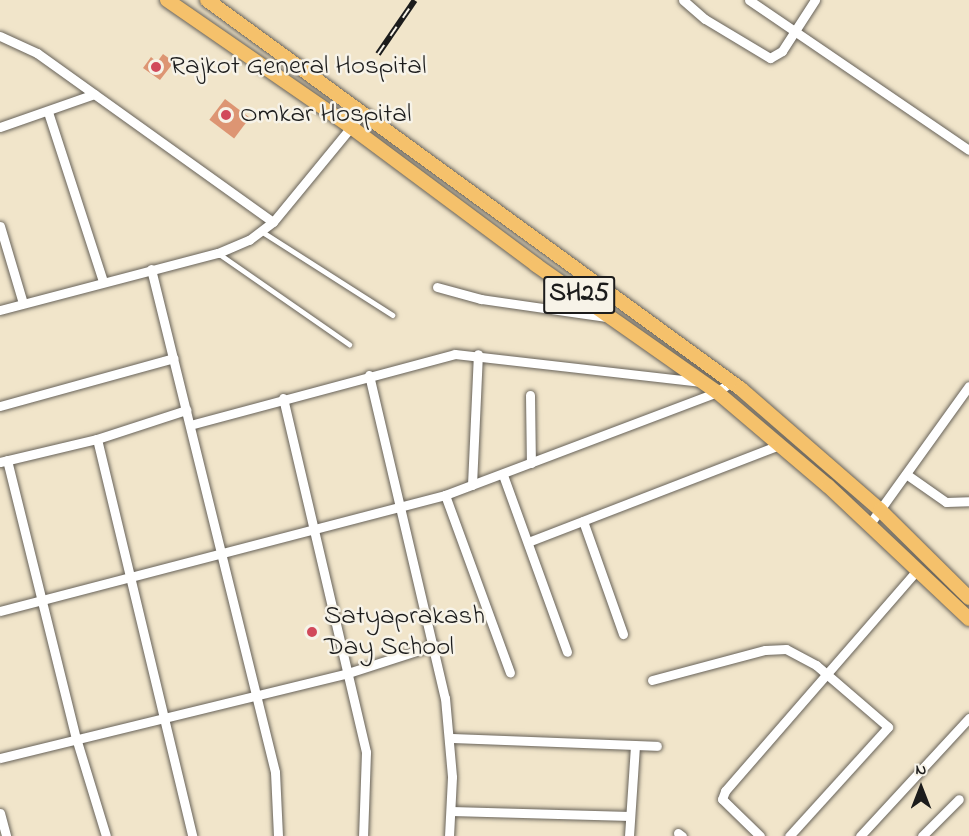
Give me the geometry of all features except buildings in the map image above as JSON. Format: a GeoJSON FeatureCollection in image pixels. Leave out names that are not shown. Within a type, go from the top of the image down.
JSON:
{"type":"FeatureCollection","features":[{"type":"Feature","properties":{"kind":"main road","name":"SH25"},"geometry":{"type":"LineString","coordinates":[[167,0],[351,127],[611,318],[717,392],[869,525],[969,619]]}},
{"type":"Feature","properties":{"kind":"main road","name":"SH25"},"geometry":{"type":"LineString","coordinates":[[207,0],[361,115],[731,382],[880,510],[969,598]]}},
{"type":"Feature","properties":{"kind":"street"},"geometry":{"type":"LineString","coordinates":[[683,0],[764,58],[782,51],[815,0]]}},
{"type":"Feature","properties":{"kind":"street"},"geometry":{"type":"LineString","coordinates":[[749,0],[795,29],[969,150]]}},
{"type":"Feature","properties":{"kind":"street"},"geometry":{"type":"LineString","coordinates":[[2,41],[37,53],[273,222]]}},
{"type":"Feature","properties":{"kind":"street"},"geometry":{"type":"LineString","coordinates":[[0,127],[94,94]]}},
{"type":"Feature","properties":{"kind":"street"},"geometry":{"type":"LineString","coordinates":[[48,112],[104,281]]}},
{"type":"Feature","properties":{"kind":"street"},"geometry":{"type":"LineString","coordinates":[[0,310],[104,281],[219,253],[261,231],[273,222],[361,115]]}},
{"type":"Feature","properties":{"kind":"street"},"geometry":{"type":"LineString","coordinates":[[0,226],[23,303]]}},
{"type":"Feature","properties":{"kind":"street"},"geometry":{"type":"LineString","coordinates":[[151,269],[275,772],[278,836]]}},
{"type":"Feature","properties":{"kind":"street"},"geometry":{"type":"LineString","coordinates":[[436,287],[481,299],[611,318]]}},
{"type":"Feature","properties":{"kind":"street"},"geometry":{"type":"LineString","coordinates":[[190,425],[283,398],[455,354],[478,354],[703,382]]}},
{"type":"Feature","properties":{"kind":"street"},"geometry":{"type":"LineString","coordinates":[[472,484],[478,354]]}},
{"type":"Feature","properties":{"kind":"street"},"geometry":{"type":"LineString","coordinates":[[0,406],[174,358]]}},
{"type":"Feature","properties":{"kind":"street"},"geometry":{"type":"LineString","coordinates":[[369,375],[435,645],[450,738],[449,836]]}},
{"type":"Feature","properties":{"kind":"street"},"geometry":{"type":"LineString","coordinates":[[0,611],[127,575],[223,554],[445,495],[503,475],[717,392],[731,382]]}},
{"type":"Feature","properties":{"kind":"street"},"geometry":{"type":"LineString","coordinates":[[869,525],[969,386]]}},
{"type":"Feature","properties":{"kind":"street"},"geometry":{"type":"LineString","coordinates":[[530,394],[531,463]]}},
{"type":"Feature","properties":{"kind":"street"},"geometry":{"type":"LineString","coordinates":[[283,398],[366,752],[363,836]]}},
{"type":"Feature","properties":{"kind":"street"},"geometry":{"type":"LineString","coordinates":[[106,836],[76,738],[42,599],[4,461],[97,439],[186,410]]}},
{"type":"Feature","properties":{"kind":"street"},"geometry":{"type":"LineString","coordinates":[[97,439],[127,575],[192,836]]}},
{"type":"Feature","properties":{"kind":"street"},"geometry":{"type":"LineString","coordinates":[[528,542],[779,445]]}},
{"type":"Feature","properties":{"kind":"street"},"geometry":{"type":"LineString","coordinates":[[906,474],[946,502],[969,501]]}},
{"type":"Feature","properties":{"kind":"street"},"geometry":{"type":"LineString","coordinates":[[503,475],[567,652]]}},
{"type":"Feature","properties":{"kind":"street"},"geometry":{"type":"LineString","coordinates":[[445,495],[510,673]]}},
{"type":"Feature","properties":{"kind":"street"},"geometry":{"type":"LineString","coordinates":[[583,521],[623,634]]}},
{"type":"Feature","properties":{"kind":"street"},"geometry":{"type":"LineString","coordinates":[[760,836],[722,799],[826,674],[917,570]]}},
{"type":"Feature","properties":{"kind":"street"},"geometry":{"type":"LineString","coordinates":[[0,758],[162,716],[348,672],[435,645]]}},
{"type":"Feature","properties":{"kind":"street"},"geometry":{"type":"LineString","coordinates":[[652,680],[765,650],[786,649],[802,655],[888,727],[789,836]]}},
{"type":"Feature","properties":{"kind":"street"},"geometry":{"type":"LineString","coordinates":[[861,836],[969,718]]}},
{"type":"Feature","properties":{"kind":"street"},"geometry":{"type":"LineString","coordinates":[[450,738],[657,746]]}},
{"type":"Feature","properties":{"kind":"street"},"geometry":{"type":"LineString","coordinates":[[629,836],[635,745]]}},
{"type":"Feature","properties":{"kind":"street"},"geometry":{"type":"LineString","coordinates":[[922,836],[958,799]]}},
{"type":"Feature","properties":{"kind":"street"},"geometry":{"type":"LineString","coordinates":[[451,811],[630,816]]}},
{"type":"Feature","properties":{"kind":"street"},"geometry":{"type":"LineString","coordinates":[[0,813],[6,836]]}},
{"type":"Feature","properties":{"kind":"lane"},"geometry":{"type":"LineString","coordinates":[[261,231],[393,315]]}},
{"type":"Feature","properties":{"kind":"lane"},"geometry":{"type":"LineString","coordinates":[[219,253],[349,344]]}},
{"type":"Feature","properties":{"kind":"railway"},"geometry":{"type":"LineString","coordinates":[[378,54],[415,0]]}},
{"type":"Feature","properties":{"kind":"place","name":"Rajkot General Hospital"},"geometry":{"type":"Point","coordinates":[156,67]}},
{"type":"Feature","properties":{"kind":"place","name":"Omkar Hospital"},"geometry":{"type":"Point","coordinates":[226,115]}},
{"type":"Feature","properties":{"kind":"place","name":"Satyaprakash Day School"},"geometry":{"type":"Point","coordinates":[312,632]}}]}
